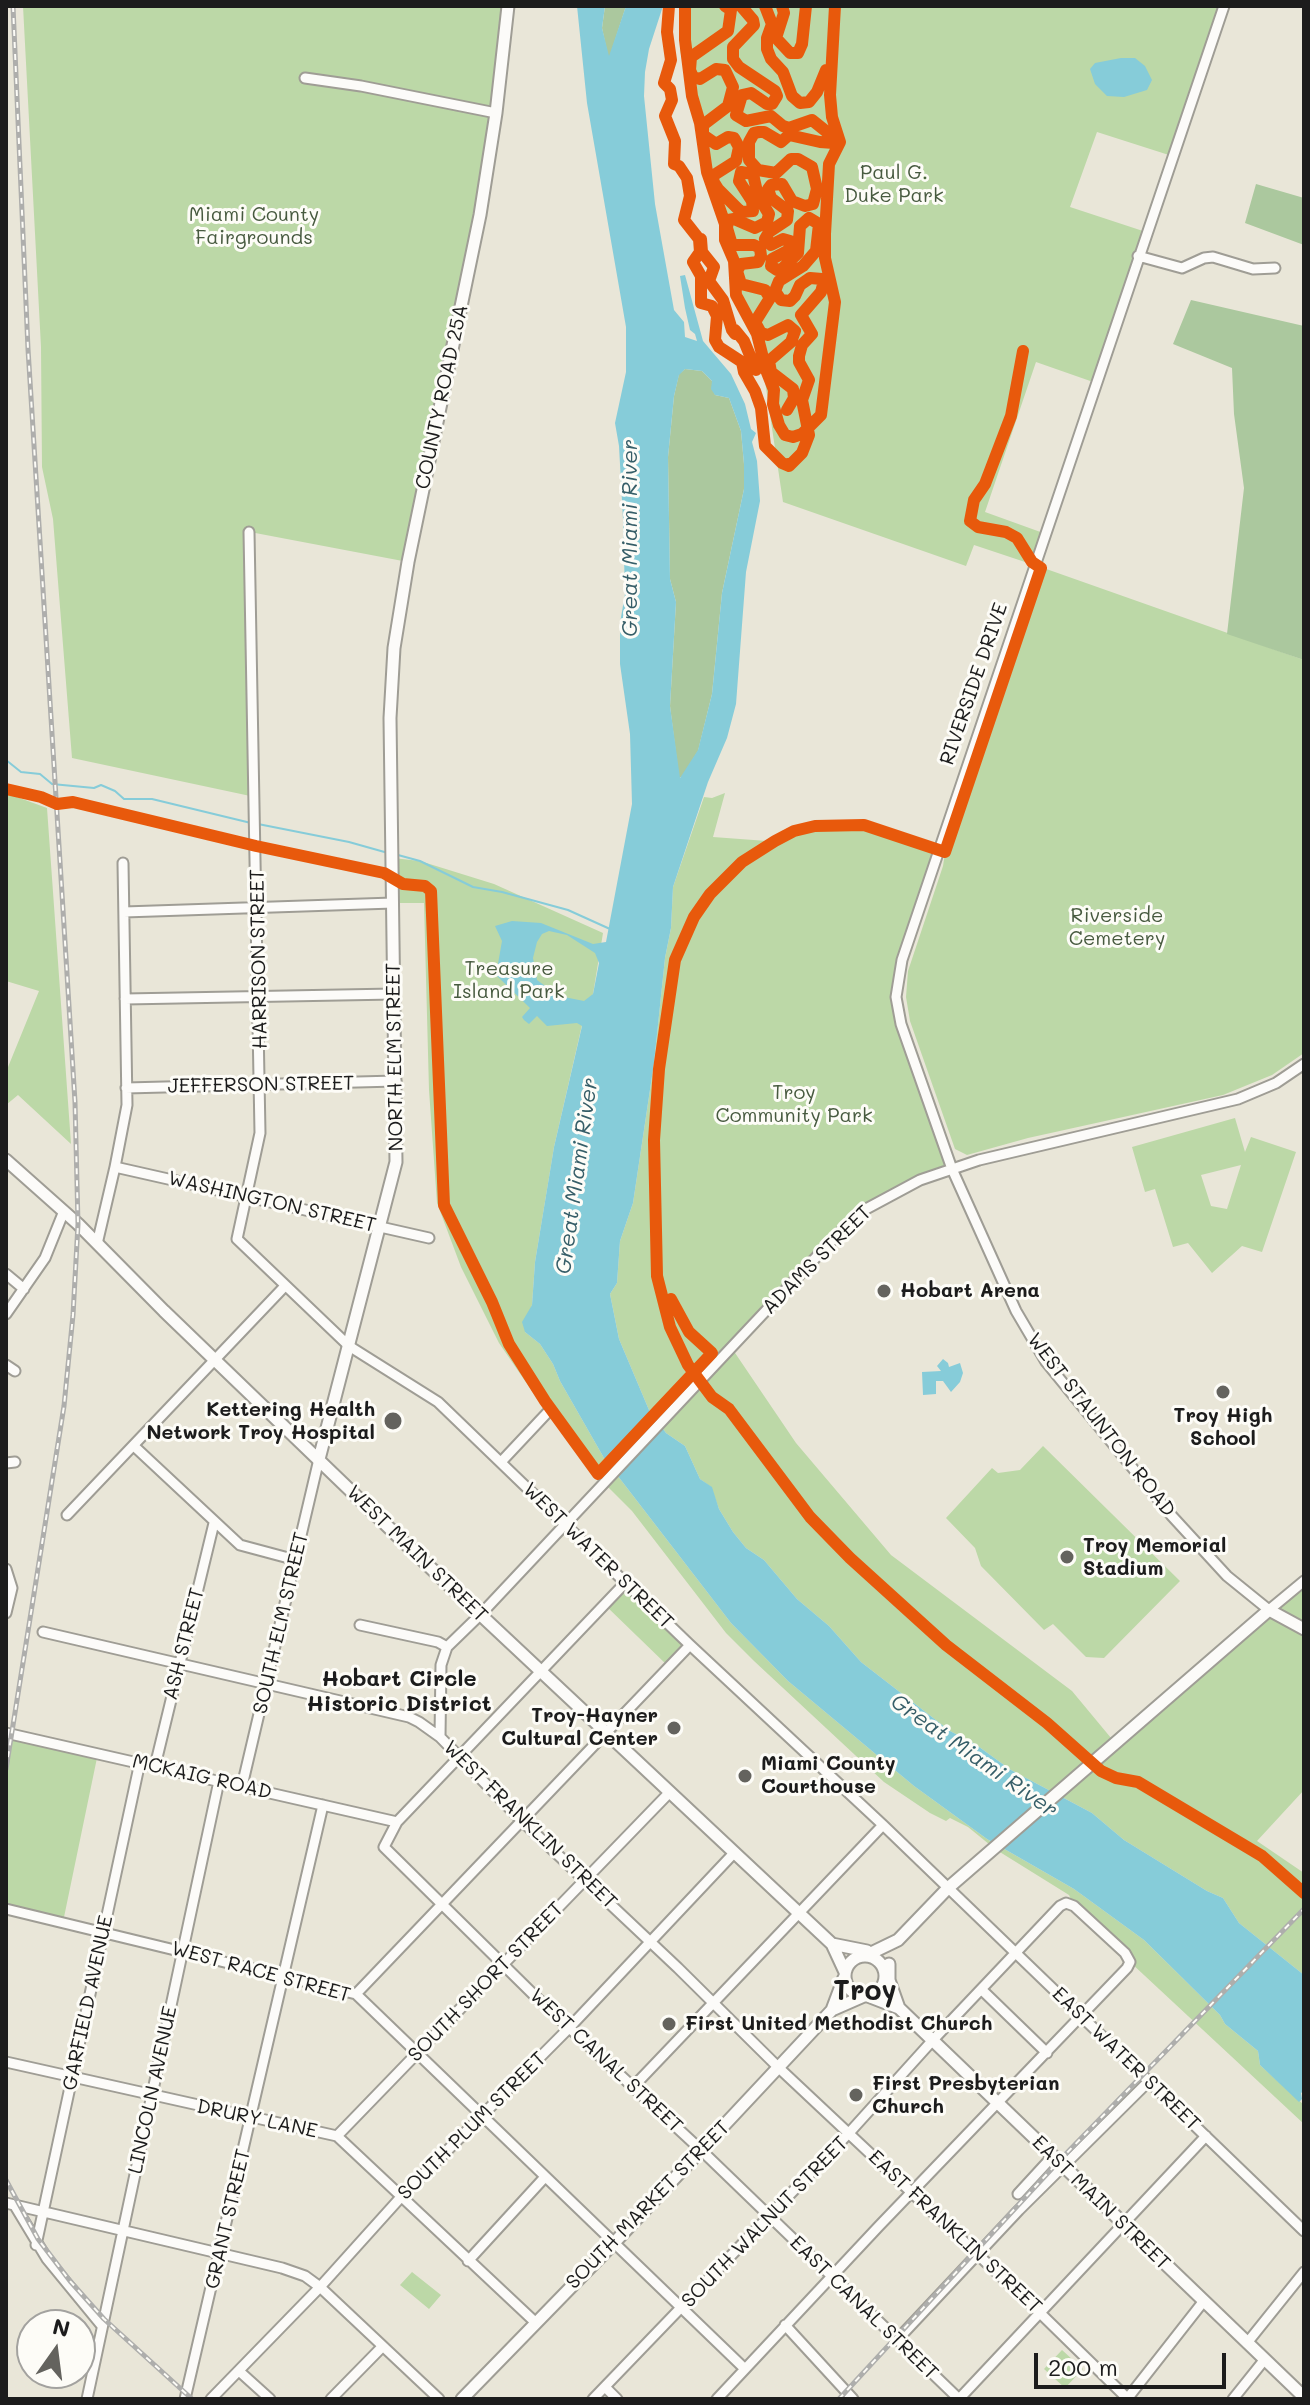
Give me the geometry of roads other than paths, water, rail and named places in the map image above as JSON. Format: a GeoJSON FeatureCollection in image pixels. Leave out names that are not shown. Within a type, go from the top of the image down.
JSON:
{"type":"FeatureCollection","features":[{"type":"Feature","properties":{"kind":"main road","name":"COUNTY ROAD 25A"},"geometry":{"type":"LineString","coordinates":[[391,789],[390,718],[394,648],[411,548],[480,215],[508,6]]}},
{"type":"Feature","properties":{"kind":"main road","name":"NORTH ELM STREET"},"geometry":{"type":"LineString","coordinates":[[319,1459],[396,1162],[391,789]]}},
{"type":"Feature","properties":{"kind":"main road","name":"WEST MAIN STREET"},"geometry":{"type":"LineString","coordinates":[[6,1160],[64,1211],[213,1359],[834,1949]]}},
{"type":"Feature","properties":{"kind":"main road"},"geometry":{"type":"LineString","coordinates":[[832,2010],[850,1962],[898,1940],[948,1888],[1269,1610],[1304,1629]]}},
{"type":"Feature","properties":{"kind":"main road"},"geometry":{"type":"LineString","coordinates":[[832,2010],[879,1990],[898,1940]]}},
{"type":"Feature","properties":{"kind":"main road"},"geometry":{"type":"LineString","coordinates":[[834,1949],[866,1953],[879,1961],[899,2008]]}},
{"type":"Feature","properties":{"kind":"main road"},"geometry":{"type":"LineString","coordinates":[[834,1949],[851,1991],[899,2008]]}},
{"type":"Feature","properties":{"kind":"main road"},"geometry":{"type":"LineString","coordinates":[[834,1949],[838,1990]]}},
{"type":"Feature","properties":{"kind":"main road","name":"EAST MAIN STREET"},"geometry":{"type":"LineString","coordinates":[[899,2008],[1304,2397]]}},
{"type":"Feature","properties":{"kind":"main road","name":"SOUTH MARKET STREET"},"geometry":{"type":"LineString","coordinates":[[462,2399],[613,2244],[832,2010]]}},
{"type":"Feature","properties":{"kind":"street","name":"RIVERSIDE DRIVE"},"geometry":{"type":"LineString","coordinates":[[952,1169],[899,1015],[896,988],[899,969],[1224,6]]}},
{"type":"Feature","properties":{"kind":"street"},"geometry":{"type":"LineString","coordinates":[[305,78],[496,113]]}},
{"type":"Feature","properties":{"kind":"street"},"geometry":{"type":"LineString","coordinates":[[1138,256],[1182,268],[1213,257],[1253,269],[1275,268]]}},
{"type":"Feature","properties":{"kind":"street","name":"HARRISON STREET"},"geometry":{"type":"LineString","coordinates":[[237,1239],[260,1133],[261,1084],[249,532]]}},
{"type":"Feature","properties":{"kind":"street"},"geometry":{"type":"LineString","coordinates":[[97,1244],[127,1105],[123,863]]}},
{"type":"Feature","properties":{"kind":"street"},"geometry":{"type":"LineString","coordinates":[[124,912],[258,905],[393,903]]}},
{"type":"Feature","properties":{"kind":"street"},"geometry":{"type":"LineString","coordinates":[[125,999],[394,994]]}},
{"type":"Feature","properties":{"kind":"street","name":"ADAMS STREET"},"geometry":{"type":"LineString","coordinates":[[447,1647],[853,1219],[893,1192],[952,1169],[1030,1147],[1238,1099],[1276,1083],[1304,1064]]}},
{"type":"Feature","properties":{"kind":"street","name":"JEFFERSON STREET"},"geometry":{"type":"LineString","coordinates":[[126,1088],[396,1081]]}},
{"type":"Feature","properties":{"kind":"street","name":"WASHINGTON STREET"},"geometry":{"type":"LineString","coordinates":[[115,1167],[429,1238]]}},
{"type":"Feature","properties":{"kind":"street","name":"WEST STAUNTON ROAD"},"geometry":{"type":"LineString","coordinates":[[952,1169],[1016,1311],[1046,1362],[1171,1515],[1227,1576],[1269,1610]]}},
{"type":"Feature","properties":{"kind":"street"},"geometry":{"type":"LineString","coordinates":[[6,1314],[54,1239],[64,1211]]}},
{"type":"Feature","properties":{"kind":"street","name":"WEST WATER STREET"},"geometry":{"type":"LineString","coordinates":[[237,1239],[349,1346],[438,1402],[948,1888]]}},
{"type":"Feature","properties":{"kind":"street"},"geometry":{"type":"LineString","coordinates":[[6,1274],[24,1289]]}},
{"type":"Feature","properties":{"kind":"street"},"geometry":{"type":"LineString","coordinates":[[67,1515],[285,1286]]}},
{"type":"Feature","properties":{"kind":"street"},"geometry":{"type":"LineString","coordinates":[[501,1462],[547,1413]]}},
{"type":"Feature","properties":{"kind":"street"},"geometry":{"type":"LineString","coordinates":[[135,1447],[240,1545],[296,1560]]}},
{"type":"Feature","properties":{"kind":"street","name":"SOUTH ELM STREET"},"geometry":{"type":"LineString","coordinates":[[242,1786],[319,1459]]}},
{"type":"Feature","properties":{"kind":"street","name":"ASH STREET"},"geometry":{"type":"LineString","coordinates":[[155,1766],[214,1523]]}},
{"type":"Feature","properties":{"kind":"street"},"geometry":{"type":"LineString","coordinates":[[6,1569],[12,1588],[6,1613]]}},
{"type":"Feature","properties":{"kind":"street"},"geometry":{"type":"LineString","coordinates":[[1269,1610],[1304,1581]]}},
{"type":"Feature","properties":{"kind":"street"},"geometry":{"type":"LineString","coordinates":[[397,1822],[626,1582]]}},
{"type":"Feature","properties":{"kind":"street"},"geometry":{"type":"LineString","coordinates":[[360,1625],[438,1642],[447,1647],[441,1665],[440,1737]]}},
{"type":"Feature","properties":{"kind":"street","name":"WEST FRANKLIN STREET"},"geometry":{"type":"LineString","coordinates":[[43,1632],[409,1717],[440,1737],[522,1821],[779,2068]]}},
{"type":"Feature","properties":{"kind":"street"},"geometry":{"type":"LineString","coordinates":[[356,1994],[690,1645]]}},
{"type":"Feature","properties":{"kind":"street","name":"MCKAIG ROAD"},"geometry":{"type":"LineString","coordinates":[[6,1733],[397,1822]]}},
{"type":"Feature","properties":{"kind":"street","name":"GARFIELD AVENUE"},"geometry":{"type":"LineString","coordinates":[[36,2245],[140,1762]]}},
{"type":"Feature","properties":{"kind":"street","name":"LINCOLN AVENUE"},"geometry":{"type":"LineString","coordinates":[[87,2399],[219,1781]]}},
{"type":"Feature","properties":{"kind":"street","name":"SOUTH SHORT STREET"},"geometry":{"type":"LineString","coordinates":[[337,2136],[669,1793]]}},
{"type":"Feature","properties":{"kind":"street","name":"GRANT STREET"},"geometry":{"type":"LineString","coordinates":[[185,2399],[323,1805]]}},
{"type":"Feature","properties":{"kind":"street","name":"WEST CANAL STREET"},"geometry":{"type":"LineString","coordinates":[[397,1822],[384,1847],[701,2150]]}},
{"type":"Feature","properties":{"kind":"street"},"geometry":{"type":"LineString","coordinates":[[633,2087],[883,1825]]}},
{"type":"Feature","properties":{"kind":"street","name":"SOUTH PLUM STREET"},"geometry":{"type":"LineString","coordinates":[[211,2399],[320,2287],[401,2197],[570,2027],[734,1853]]}},
{"type":"Feature","properties":{"kind":"street","name":"EAST WATER STREET"},"geometry":{"type":"LineString","coordinates":[[948,1888],[1304,2231]]}},
{"type":"Feature","properties":{"kind":"street","name":"SOUTH WALNUT STREET"},"geometry":{"type":"LineString","coordinates":[[593,2399],[1066,1903],[1074,1906],[1125,1953],[1130,1962],[1081,2017]]}},
{"type":"Feature","properties":{"kind":"street","name":"WEST RACE STREET"},"geometry":{"type":"LineString","coordinates":[[6,1909],[356,1994],[745,2369]]}},
{"type":"Feature","properties":{"kind":"street"},"geometry":{"type":"LineString","coordinates":[[982,1990],[1047,2053]]}},
{"type":"Feature","properties":{"kind":"street"},"geometry":{"type":"LineString","coordinates":[[717,2399],[911,2191],[1081,2017]]}},
{"type":"Feature","properties":{"kind":"street","name":"DRURY LANE"},"geometry":{"type":"LineString","coordinates":[[6,2062],[337,2136],[535,2322]]}},
{"type":"Feature","properties":{"kind":"street","name":"EAST FRANKLIN STREET"},"geometry":{"type":"LineString","coordinates":[[779,2068],[1128,2399]]}},
{"type":"Feature","properties":{"kind":"street"},"geometry":{"type":"LineString","coordinates":[[898,2339],[1149,2081]]}},
{"type":"Feature","properties":{"kind":"street"},"geometry":{"type":"LineString","coordinates":[[959,2399],[1206,2136]]}},
{"type":"Feature","properties":{"kind":"street","name":"EAST CANAL STREET"},"geometry":{"type":"LineString","coordinates":[[701,2150],[959,2399]]}},
{"type":"Feature","properties":{"kind":"street"},"geometry":{"type":"LineString","coordinates":[[1018,2194],[1052,2157]]}},
{"type":"Feature","properties":{"kind":"street"},"geometry":{"type":"LineString","coordinates":[[468,2261],[545,2177]]}},
{"type":"Feature","properties":{"kind":"street"},"geometry":{"type":"LineString","coordinates":[[10,2204],[305,2276],[439,2399]]}},
{"type":"Feature","properties":{"kind":"street"},"geometry":{"type":"LineString","coordinates":[[10,2204],[36,2245],[102,2326]]}},
{"type":"Feature","properties":{"kind":"street"},"geometry":{"type":"LineString","coordinates":[[1247,2343],[1304,2272]]}},
{"type":"Feature","properties":{"kind":"street"},"geometry":{"type":"LineString","coordinates":[[1128,2399],[1203,2302]]}},
{"type":"Feature","properties":{"kind":"street"},"geometry":{"type":"LineString","coordinates":[[785,2325],[853,2399]]}},
{"type":"Feature","properties":{"kind":"street"},"geometry":{"type":"LineString","coordinates":[[331,2399],[382,2347]]}},
{"type":"Feature","properties":{"kind":"street"},"geometry":{"type":"LineString","coordinates":[[1233,2399],[1265,2359]]}},
{"type":"Feature","properties":{"kind":"street"},"geometry":{"type":"LineString","coordinates":[[239,2371],[270,2399]]}},
{"type":"Feature","properties":{"kind":"street"},"geometry":{"type":"LineString","coordinates":[[605,2387],[617,2399]]}},
{"type":"Feature","properties":{"kind":"water","name":"Great Miami River"},"geometry":{"type":"Polygon","coordinates":[[[577,6],[605,6],[602,28],[609,56],[626,6],[663,6],[649,49],[644,96],[655,204],[674,310],[684,322],[685,337],[697,341],[690,330],[685,308],[680,276],[685,275],[703,341],[731,374],[745,404],[751,429],[756,433],[752,442],[757,461],[760,501],[746,572],[736,704],[727,738],[708,782],[673,887],[671,928],[654,1063],[633,1203],[620,1241],[617,1283],[610,1294],[619,1339],[649,1410],[666,1433],[685,1446],[700,1479],[712,1487],[719,1509],[733,1532],[746,1548],[764,1560],[797,1599],[829,1626],[861,1662],[950,1731],[975,1744],[1011,1770],[1092,1813],[1124,1840],[1223,1898],[1239,1923],[1304,1975],[1304,2091],[1299,2102],[1260,2065],[1258,2051],[1225,2024],[1220,2015],[1144,1940],[1074,1889],[987,1839],[914,1786],[788,1681],[731,1623],[604,1458],[553,1364],[540,1344],[525,1332],[522,1322],[532,1305],[535,1262],[554,1147],[582,1026],[577,1023],[547,1026],[537,1016],[529,1024],[524,1020],[522,1017],[530,1008],[496,975],[502,941],[495,926],[512,921],[541,923],[593,944],[606,942],[632,804],[630,734],[620,664],[620,623],[625,594],[619,446],[615,423],[626,372],[626,327],[587,103],[577,6]],[[685,369],[679,375],[674,396],[668,457],[670,579],[676,602],[670,706],[680,778],[698,750],[712,694],[722,593],[744,489],[741,431],[729,398],[715,395],[711,389],[712,381],[702,371],[685,369]],[[549,931],[542,934],[537,942],[533,958],[537,980],[559,996],[584,1001],[593,994],[599,963],[595,953],[567,935],[549,931]]]}},
{"type":"Feature","properties":{"kind":"water"},"geometry":{"type":"Polygon","coordinates":[[[1135,58],[1145,66],[1152,80],[1147,90],[1124,97],[1107,96],[1095,84],[1090,69],[1095,63],[1135,58]]]}},
{"type":"Feature","properties":{"kind":"water"},"geometry":{"type":"Polygon","coordinates":[[[943,1359],[949,1367],[960,1363],[963,1373],[960,1382],[951,1392],[943,1381],[936,1381],[936,1394],[923,1395],[922,1372],[941,1371],[937,1366],[943,1359]]]}},
{"type":"Feature","properties":{"kind":"waterway"},"geometry":{"type":"LineString","coordinates":[[6,760],[21,772],[40,774],[52,784],[94,788],[101,785],[124,799],[152,799],[251,823]]}},
{"type":"Feature","properties":{"kind":"waterway"},"geometry":{"type":"LineString","coordinates":[[258,824],[388,853]]}},
{"type":"Feature","properties":{"kind":"waterway"},"geometry":{"type":"LineString","coordinates":[[398,855],[420,861],[473,887],[568,910],[610,929]]}},
{"type":"Feature","properties":{"kind":"railway"},"geometry":{"type":"LineString","coordinates":[[6,1769],[64,1406],[78,1224],[75,1102],[28,349],[13,6]]}},
{"type":"Feature","properties":{"kind":"railway"},"geometry":{"type":"LineString","coordinates":[[839,2399],[1058,2162],[1304,1909]]}},
{"type":"Feature","properties":{"kind":"railway"},"geometry":{"type":"LineString","coordinates":[[6,2180],[38,2239],[70,2281],[104,2319],[192,2399]]}},
{"type":"Feature","properties":{"kind":"place","name":"Hobart Arena"},"geometry":{"type":"Point","coordinates":[884,1291]}},
{"type":"Feature","properties":{"kind":"place","name":"Troy High School"},"geometry":{"type":"Point","coordinates":[1223,1392]}},
{"type":"Feature","properties":{"kind":"place","name":"Kettering Health Network Troy Hospital"},"geometry":{"type":"Point","coordinates":[393,1421]}},
{"type":"Feature","properties":{"kind":"place","name":"Troy Memorial Stadium"},"geometry":{"type":"Point","coordinates":[1067,1557]}},
{"type":"Feature","properties":{"kind":"place","name":"Troy-Hayner Cultural Center"},"geometry":{"type":"Point","coordinates":[674,1728]}},
{"type":"Feature","properties":{"kind":"place","name":"Miami County Courthouse"},"geometry":{"type":"Point","coordinates":[745,1776]}},
{"type":"Feature","properties":{"kind":"place","name":"First United Methodist Church"},"geometry":{"type":"Point","coordinates":[669,2024]}},
{"type":"Feature","properties":{"kind":"place","name":"First Presbyterian Church"},"geometry":{"type":"Point","coordinates":[856,2095]}},
{"type":"Feature","properties":{"kind":"district","name":"Hobart Circle Historic District"},"geometry":{"type":"Point","coordinates":[399,1692]}},
{"type":"Feature","properties":{"kind":"district","name":"Troy"},"geometry":{"type":"Point","coordinates":[865,1991]}},
{"type":"Feature","properties":{"kind":"park label","name":"Paul G. Duke Park"},"geometry":{"type":"Point","coordinates":[894,184]}},
{"type":"Feature","properties":{"kind":"park label","name":"Miami County Fairgrounds"},"geometry":{"type":"Point","coordinates":[254,226]}},
{"type":"Feature","properties":{"kind":"park label","name":"Riverside Cemetery"},"geometry":{"type":"Point","coordinates":[1117,928]}},
{"type":"Feature","properties":{"kind":"park label","name":"Treasure Island Park"},"geometry":{"type":"Point","coordinates":[509,980]}},
{"type":"Feature","properties":{"kind":"park label","name":"Troy Community Park"},"geometry":{"type":"Point","coordinates":[794,1104]}}]}
